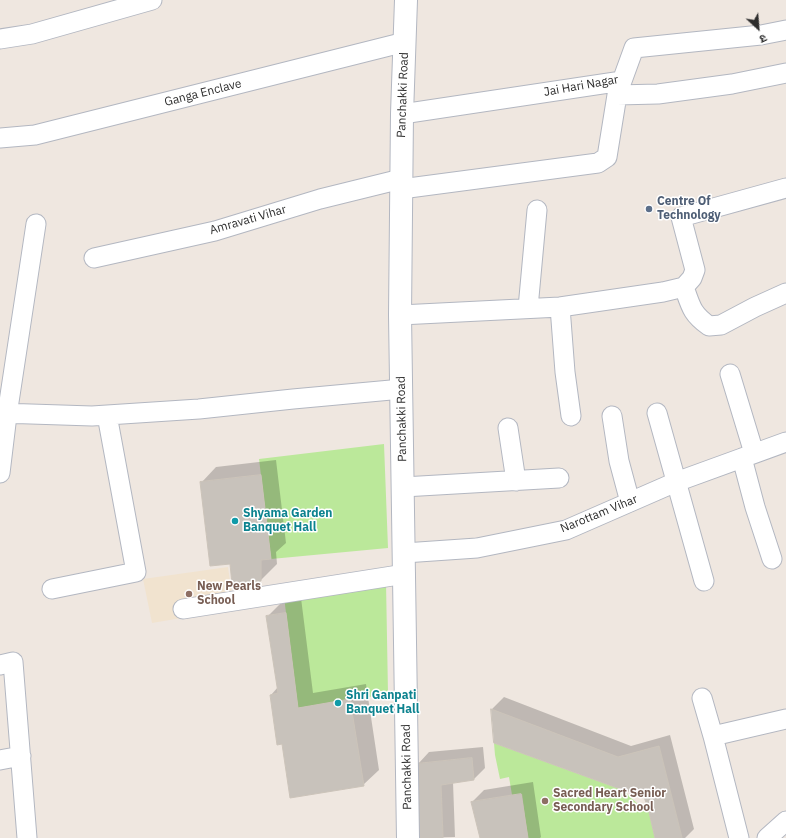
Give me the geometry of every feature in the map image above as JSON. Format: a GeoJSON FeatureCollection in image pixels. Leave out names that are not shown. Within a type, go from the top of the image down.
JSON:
{"type":"FeatureCollection","features":[{"type":"Feature","properties":{"kind":"main road","name":"Panchakki Road"},"geometry":{"type":"LineString","coordinates":[[406,0],[402,114],[400,315],[408,838]]}},
{"type":"Feature","properties":{"kind":"street"},"geometry":{"type":"LineString","coordinates":[[0,39],[32,34],[152,0]]}},
{"type":"Feature","properties":{"kind":"street","name":"Jai Hari Nagar"},"geometry":{"type":"LineString","coordinates":[[402,114],[620,88],[634,48],[761,35],[786,30]]}},
{"type":"Feature","properties":{"kind":"street","name":"Ganga Enclave"},"geometry":{"type":"LineString","coordinates":[[0,138],[35,135],[405,42]]}},
{"type":"Feature","properties":{"kind":"street"},"geometry":{"type":"LineString","coordinates":[[620,88],[658,94],[732,84],[786,73]]}},
{"type":"Feature","properties":{"kind":"street","name":"Amravati Vihar"},"geometry":{"type":"LineString","coordinates":[[94,258],[216,231],[320,199],[401,184],[598,163],[607,157],[620,88]]}},
{"type":"Feature","properties":{"kind":"street"},"geometry":{"type":"LineString","coordinates":[[400,315],[560,306],[663,292],[684,287],[692,278],[695,270],[681,217],[786,188]]}},
{"type":"Feature","properties":{"kind":"street"},"geometry":{"type":"LineString","coordinates":[[528,308],[537,210]]}},
{"type":"Feature","properties":{"kind":"street"},"geometry":{"type":"LineString","coordinates":[[0,473],[3,414],[36,224]]}},
{"type":"Feature","properties":{"kind":"street"},"geometry":{"type":"LineString","coordinates":[[684,287],[695,314],[698,318],[710,326],[721,325],[786,293]]}},
{"type":"Feature","properties":{"kind":"street"},"geometry":{"type":"LineString","coordinates":[[560,306],[565,372],[571,416]]}},
{"type":"Feature","properties":{"kind":"street"},"geometry":{"type":"LineString","coordinates":[[730,374],[748,455],[755,507],[772,559]]}},
{"type":"Feature","properties":{"kind":"street"},"geometry":{"type":"LineString","coordinates":[[3,414],[92,416],[199,409],[402,389]]}},
{"type":"Feature","properties":{"kind":"street"},"geometry":{"type":"LineString","coordinates":[[657,413],[704,581]]}},
{"type":"Feature","properties":{"kind":"street"},"geometry":{"type":"LineString","coordinates":[[52,589],[136,572],[107,415]]}},
{"type":"Feature","properties":{"kind":"street"},"geometry":{"type":"LineString","coordinates":[[612,416],[620,461],[630,502]]}},
{"type":"Feature","properties":{"kind":"street"},"geometry":{"type":"LineString","coordinates":[[508,428],[516,480]]}},
{"type":"Feature","properties":{"kind":"street","name":"Narottam Vihar"},"geometry":{"type":"LineString","coordinates":[[183,609],[566,530],[676,482],[786,442]]}},
{"type":"Feature","properties":{"kind":"street"},"geometry":{"type":"LineString","coordinates":[[403,487],[559,478]]}},
{"type":"Feature","properties":{"kind":"street"},"geometry":{"type":"LineString","coordinates":[[0,665],[13,662],[27,838]]}},
{"type":"Feature","properties":{"kind":"street"},"geometry":{"type":"LineString","coordinates":[[702,698],[739,838]]}},
{"type":"Feature","properties":{"kind":"street"},"geometry":{"type":"LineString","coordinates":[[713,736],[786,719]]}},
{"type":"Feature","properties":{"kind":"street"},"geometry":{"type":"LineString","coordinates":[[0,760],[21,756]]}},
{"type":"Feature","properties":{"kind":"street"},"geometry":{"type":"LineString","coordinates":[[767,838],[786,821]]}},
{"type":"Feature","properties":{"kind":"shaded area","name":"New Pearls School"},"geometry":{"type":"Polygon","coordinates":[[[228,567],[234,609],[152,623],[143,579],[228,567]]]}},
{"type":"Feature","properties":{"kind":"green space"},"geometry":{"type":"Polygon","coordinates":[[[384,444],[388,548],[271,559],[259,459],[384,444]]]}},
{"type":"Feature","properties":{"kind":"green space"},"geometry":{"type":"Polygon","coordinates":[[[386,582],[388,694],[298,708],[284,597],[386,582]]]}},
{"type":"Feature","properties":{"kind":"green space"},"geometry":{"type":"Polygon","coordinates":[[[494,743],[623,790],[643,809],[648,808],[655,838],[528,838],[522,794],[512,795],[509,777],[500,779],[494,743]]]}},
{"type":"Feature","properties":{"kind":"building","name":"Shyama Garden Banquet Hall"},"geometry":{"type":"Polygon","coordinates":[[[261,475],[271,559],[261,560],[261,581],[232,584],[230,564],[210,566],[200,482],[261,475]]]}},
{"type":"Feature","properties":{"kind":"building","name":"Shri Ganpati Banquet Hall"},"geometry":{"type":"Polygon","coordinates":[[[286,613],[298,708],[350,699],[364,786],[290,798],[282,744],[277,745],[270,695],[278,693],[266,616],[286,613]]]}},
{"type":"Feature","properties":{"kind":"building"},"geometry":{"type":"Polygon","coordinates":[[[491,709],[618,757],[659,746],[682,838],[655,838],[644,797],[638,793],[623,790],[494,743],[491,709]]]}},
{"type":"Feature","properties":{"kind":"building"},"geometry":{"type":"Polygon","coordinates":[[[472,758],[474,780],[441,785],[443,838],[419,838],[416,764],[472,758]]]}},
{"type":"Feature","properties":{"kind":"building"},"geometry":{"type":"Polygon","coordinates":[[[521,794],[528,838],[480,838],[471,802],[521,794]]]}},
{"type":"Feature","properties":{"kind":"place","name":"Centre Of Technology"},"geometry":{"type":"Point","coordinates":[649,209]}},
{"type":"Feature","properties":{"kind":"place","name":"Shyama Garden Banquet Hall"},"geometry":{"type":"Point","coordinates":[235,521]}},
{"type":"Feature","properties":{"kind":"place","name":"New Pearls School"},"geometry":{"type":"Point","coordinates":[189,594]}},
{"type":"Feature","properties":{"kind":"place","name":"Shri Ganpati Banquet Hall"},"geometry":{"type":"Point","coordinates":[338,703]}},
{"type":"Feature","properties":{"kind":"place","name":"Sacred Heart Senior Secondary School"},"geometry":{"type":"Point","coordinates":[545,801]}}]}
